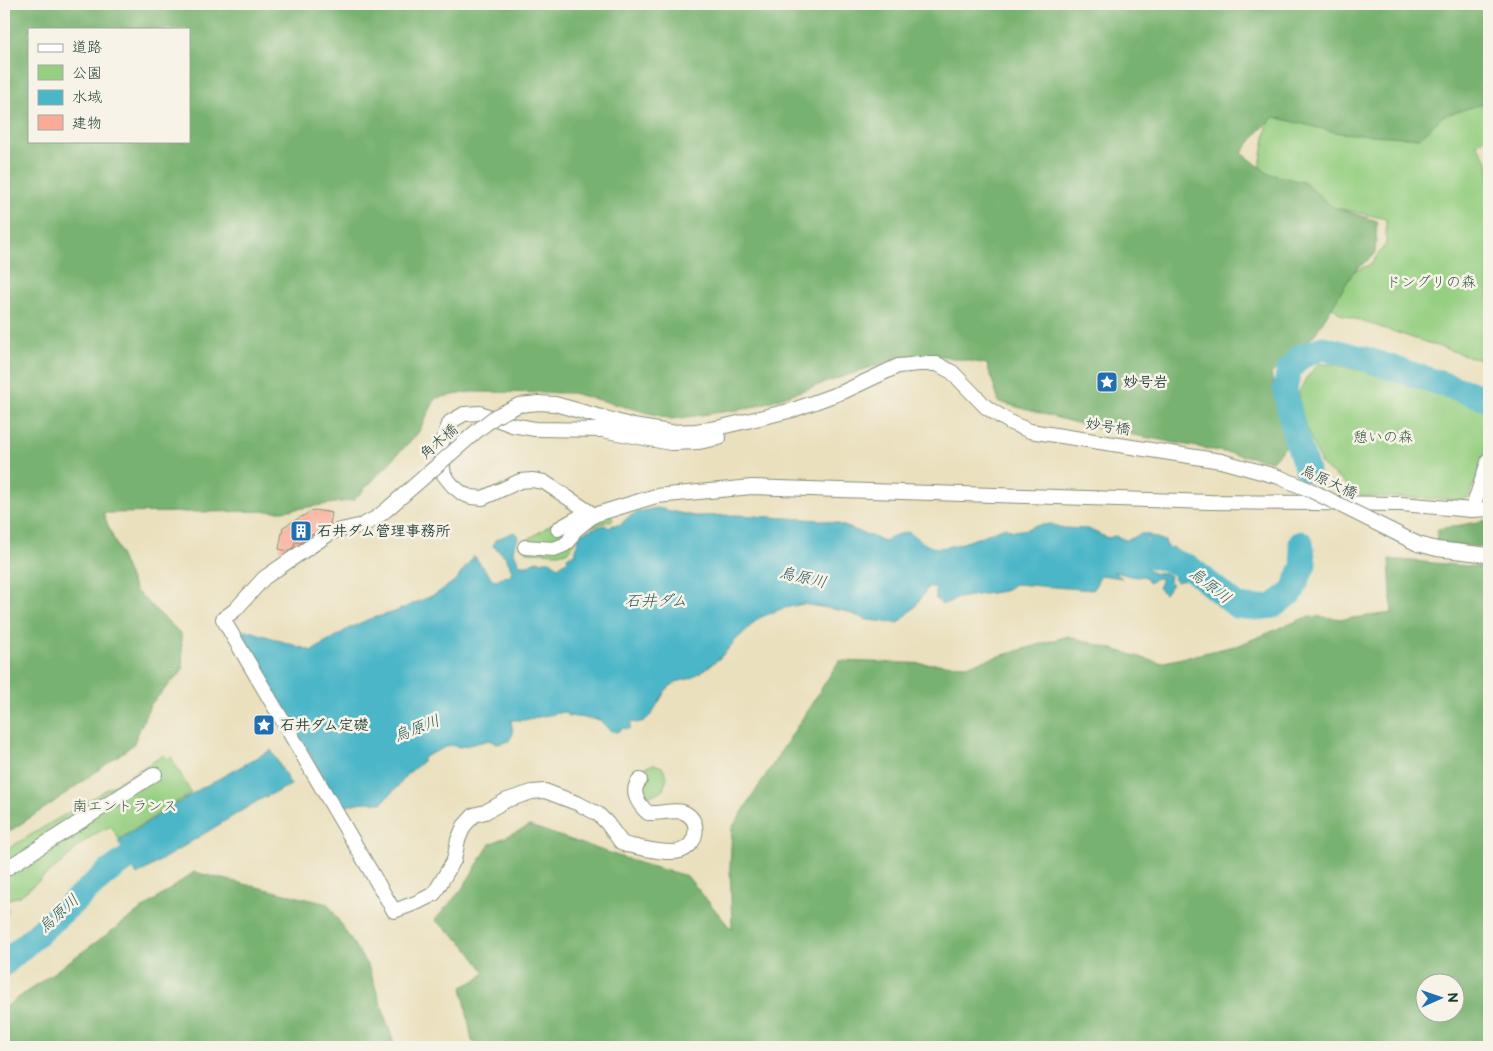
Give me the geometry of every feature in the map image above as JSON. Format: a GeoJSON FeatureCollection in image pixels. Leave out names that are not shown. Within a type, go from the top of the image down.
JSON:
{"type":"FeatureCollection","features":[{"type":"Feature","properties":{"kind":"street","name":"妙号橋"},"geometry":{"type":"LineString","coordinates":[[519,405],[555,404],[633,426],[670,432],[717,428],[793,410],[845,391],[898,366],[937,364],[952,372],[986,407],[1011,423],[1030,431],[1221,461]]}},
{"type":"Feature","properties":{"kind":"street","name":"角木橋"},"geometry":{"type":"LineString","coordinates":[[519,405],[496,416],[484,425],[376,518],[363,525],[332,532],[264,578],[223,619],[394,911],[434,894],[454,860],[458,840],[464,826],[474,815],[485,812],[507,800],[532,792],[545,790],[598,814],[621,842],[626,845],[671,852],[682,851],[689,847],[696,832],[694,822],[690,816],[678,811],[648,813],[637,800],[635,791],[637,782],[640,780]]}},
{"type":"Feature","properties":{"kind":"street"},"geometry":{"type":"LineString","coordinates":[[590,513],[544,482],[532,480],[520,481],[483,498],[463,494],[453,486],[444,474],[440,448],[450,422],[464,414],[480,413],[512,425],[549,429],[602,430],[672,443],[700,442],[719,438],[717,428]]}},
{"type":"Feature","properties":{"kind":"street","name":"烏原大橋"},"geometry":{"type":"LineString","coordinates":[[1221,461],[1279,477],[1418,544],[1437,549],[1489,555]]}},
{"type":"Feature","properties":{"kind":"street"},"geometry":{"type":"LineString","coordinates":[[1472,510],[1488,463]]}},
{"type":"Feature","properties":{"kind":"street"},"geometry":{"type":"LineString","coordinates":[[558,529],[590,513],[656,496],[752,487],[1210,502],[1401,504],[1489,510]]}},
{"type":"Feature","properties":{"kind":"street"},"geometry":{"type":"LineString","coordinates":[[524,547],[554,548],[564,545],[590,513]]}},
{"type":"Feature","properties":{"kind":"street"},"geometry":{"type":"LineString","coordinates":[[4,870],[155,774]]}},
{"type":"Feature","properties":{"kind":"green space"},"geometry":{"type":"Polygon","coordinates":[[[4,4],[1489,4],[1489,102],[1443,116],[1420,138],[1339,133],[1274,117],[1258,132],[1242,153],[1269,174],[1303,182],[1333,207],[1377,221],[1375,254],[1354,271],[1315,334],[1271,374],[1288,444],[1272,461],[1091,427],[999,402],[987,364],[942,356],[892,360],[751,408],[672,419],[572,393],[471,392],[436,398],[418,433],[354,500],[283,511],[103,513],[135,590],[181,634],[183,670],[150,705],[133,745],[4,835],[4,4]]]}},
{"type":"Feature","properties":{"kind":"green space","name":"ドングリの森"},"geometry":{"type":"Polygon","coordinates":[[[1489,98],[1489,135],[1477,144],[1489,164],[1489,363],[1340,314],[1319,295],[1341,277],[1371,264],[1386,244],[1386,219],[1324,205],[1258,176],[1270,111],[1446,109],[1489,98]]]}},
{"type":"Feature","properties":{"kind":"green space","name":"憩いの森"},"geometry":{"type":"Polygon","coordinates":[[[1319,364],[1334,364],[1420,385],[1489,411],[1489,461],[1485,460],[1469,496],[1462,500],[1362,496],[1322,466],[1301,415],[1299,392],[1306,378],[1319,364]]]}},
{"type":"Feature","properties":{"kind":"green space"},"geometry":{"type":"Polygon","coordinates":[[[587,505],[598,508],[608,505],[613,520],[579,530],[570,550],[563,553],[527,552],[524,542],[561,518],[572,518],[587,505]]]}},
{"type":"Feature","properties":{"kind":"green space"},"geometry":{"type":"Polygon","coordinates":[[[1489,520],[1489,548],[1436,543],[1438,529],[1489,520]]]}},
{"type":"Feature","properties":{"kind":"green space"},"geometry":{"type":"Polygon","coordinates":[[[1389,559],[1489,568],[1489,1047],[480,1047],[472,1041],[462,987],[478,979],[485,972],[465,945],[435,920],[462,889],[490,844],[530,826],[642,864],[687,876],[732,930],[730,867],[732,828],[839,661],[969,665],[1068,636],[1160,663],[1239,645],[1309,616],[1345,619],[1392,613],[1389,559]]]}},
{"type":"Feature","properties":{"kind":"green space","name":"南エントランス"},"geometry":{"type":"Polygon","coordinates":[[[164,755],[168,760],[171,757],[191,793],[119,839],[111,826],[95,834],[20,896],[5,900],[8,912],[4,913],[4,851],[164,755]]]}},
{"type":"Feature","properties":{"kind":"green space"},"geometry":{"type":"Polygon","coordinates":[[[654,764],[662,767],[667,777],[663,790],[648,797],[641,795],[636,775],[644,768],[654,764]]]}},
{"type":"Feature","properties":{"kind":"green space"},"geometry":{"type":"Polygon","coordinates":[[[194,872],[328,904],[369,968],[395,1047],[4,1047],[4,1008],[194,872]]]}},
{"type":"Feature","properties":{"kind":"water","name":"石井ダム"},"geometry":{"type":"Polygon","coordinates":[[[657,508],[694,516],[737,515],[821,520],[836,523],[884,541],[908,532],[929,546],[940,548],[968,541],[1005,527],[1013,531],[1051,524],[1062,528],[1088,529],[1108,538],[1115,536],[1126,540],[1139,534],[1146,534],[1165,541],[1168,548],[1172,547],[1181,552],[1183,557],[1186,556],[1186,563],[1190,563],[1182,568],[1188,575],[1184,580],[1176,582],[1173,579],[1176,570],[1169,572],[1166,568],[1169,564],[1178,561],[1173,559],[1168,551],[1159,550],[1147,539],[1144,541],[1164,561],[1141,561],[1135,547],[1125,557],[1143,565],[1152,573],[1170,576],[1169,581],[1172,584],[1165,594],[1158,588],[1162,579],[1157,578],[1149,583],[1145,576],[1132,576],[1113,572],[1122,578],[1101,575],[1093,590],[1015,584],[1004,591],[958,598],[942,605],[936,599],[936,589],[929,586],[914,608],[898,623],[868,620],[844,611],[803,604],[781,609],[759,618],[720,658],[708,667],[692,678],[676,682],[666,690],[651,715],[644,721],[632,722],[629,729],[623,728],[617,732],[609,730],[600,720],[569,716],[564,712],[524,720],[511,720],[513,734],[509,741],[498,744],[490,740],[460,747],[450,745],[424,757],[422,762],[405,776],[382,803],[361,803],[340,809],[340,803],[337,803],[325,782],[327,778],[322,777],[310,751],[307,750],[293,728],[295,725],[291,725],[277,701],[279,698],[275,698],[263,674],[264,668],[256,665],[238,634],[247,630],[312,651],[348,629],[369,619],[392,613],[436,594],[456,580],[474,556],[494,581],[510,576],[512,570],[505,556],[493,546],[495,540],[514,532],[518,538],[513,551],[520,565],[528,565],[538,560],[542,562],[550,561],[558,567],[568,560],[567,557],[575,555],[578,539],[576,535],[605,525],[609,528],[613,525],[621,525],[632,515],[657,508]]]}},
{"type":"Feature","properties":{"kind":"water"},"geometry":{"type":"Polygon","coordinates":[[[271,750],[291,785],[259,800],[137,875],[118,841],[200,789],[271,750]]]}},
{"type":"Feature","properties":{"kind":"building","name":"石井ダム管理事務所"},"geometry":{"type":"Polygon","coordinates":[[[314,510],[332,513],[330,524],[324,527],[319,525],[318,531],[312,535],[307,534],[306,539],[300,543],[295,542],[294,547],[288,551],[279,549],[283,527],[314,510]]]}},
{"type":"Feature","properties":{"kind":"waterway","name":"烏原川"},"geometry":{"type":"LineString","coordinates":[[1307,470],[1294,431],[1285,390],[1289,370],[1300,357],[1323,348],[1362,358],[1489,399]]}},
{"type":"Feature","properties":{"kind":"waterway","name":"烏原川"},"geometry":{"type":"LineString","coordinates":[[1095,554],[1109,552],[1144,553],[1189,567],[1237,606],[1256,608],[1273,606],[1292,592],[1304,564],[1301,543]]}},
{"type":"Feature","properties":{"kind":"waterway","name":"烏原川"},"geometry":{"type":"LineString","coordinates":[[4,964],[105,874],[141,849]]}},
{"type":"Feature","properties":{"kind":"place","name":"妙号岩"},"geometry":{"type":"Point","coordinates":[1107,382]}},
{"type":"Feature","properties":{"kind":"place","name":"石井ダム管理事務所"},"geometry":{"type":"Point","coordinates":[301,531]}},
{"type":"Feature","properties":{"kind":"place","name":"石井ダム定礎"},"geometry":{"type":"Point","coordinates":[264,725]}}]}
